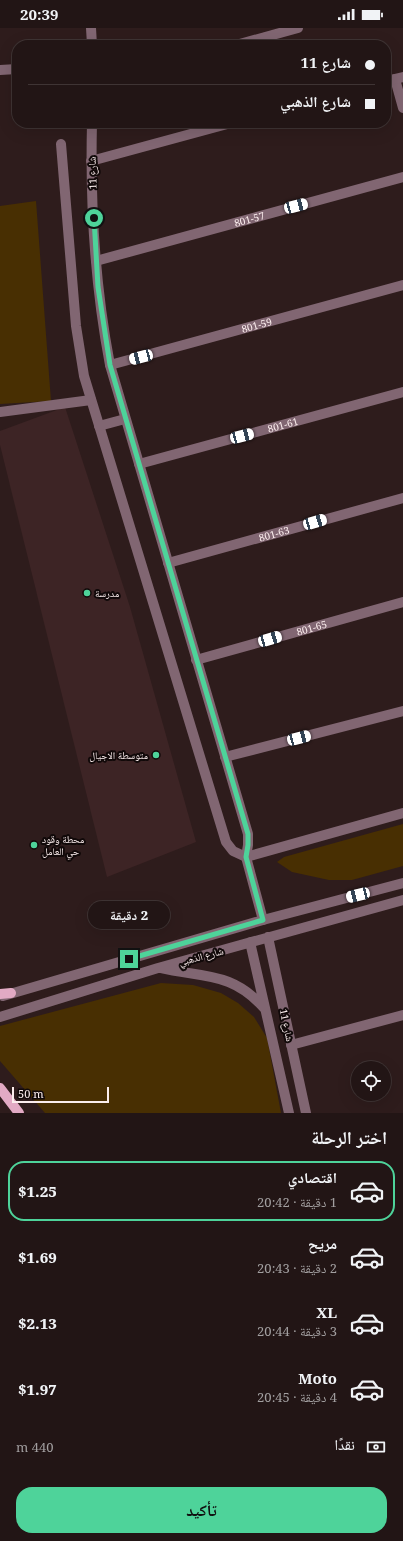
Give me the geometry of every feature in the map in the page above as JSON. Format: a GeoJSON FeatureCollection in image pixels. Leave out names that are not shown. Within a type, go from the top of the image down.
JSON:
{"type":"FeatureCollection","features":[{"type":"Feature","properties":{"kind":"main road"},"geometry":{"type":"LineString","coordinates":[[0,994],[12,994]]}},
{"type":"Feature","properties":{"kind":"main road"},"geometry":{"type":"LineString","coordinates":[[0,1088],[19,1113]]}},
{"type":"Feature","properties":{"kind":"street"},"geometry":{"type":"LineString","coordinates":[[91,28],[92,40]]}},
{"type":"Feature","properties":{"kind":"street"},"geometry":{"type":"LineString","coordinates":[[254,40],[298,28]]}},
{"type":"Feature","properties":{"kind":"street"},"geometry":{"type":"LineString","coordinates":[[0,70],[12,69]]}},
{"type":"Feature","properties":{"kind":"street"},"geometry":{"type":"LineString","coordinates":[[395,79],[403,108]]}},
{"type":"Feature","properties":{"kind":"street","name":"شارع 11"},"geometry":{"type":"LineString","coordinates":[[92,128],[91,161],[96,261],[101,313],[110,365],[248,834],[246,857],[263,920]]}},
{"type":"Feature","properties":{"kind":"street"},"geometry":{"type":"LineString","coordinates":[[91,161],[213,128]]}},
{"type":"Feature","properties":{"kind":"street"},"geometry":{"type":"LineString","coordinates":[[61,144],[76,326],[84,376],[226,842],[233,851],[246,857],[403,813]]}},
{"type":"Feature","properties":{"kind":"street","name":"801-57"},"geometry":{"type":"LineString","coordinates":[[96,261],[403,177]]}},
{"type":"Feature","properties":{"kind":"street","name":"801-59"},"geometry":{"type":"LineString","coordinates":[[110,365],[403,285]]}},
{"type":"Feature","properties":{"kind":"street","name":"801-61"},"geometry":{"type":"LineString","coordinates":[[139,464],[403,392]]}},
{"type":"Feature","properties":{"kind":"street"},"geometry":{"type":"LineString","coordinates":[[0,412],[91,400]]}},
{"type":"Feature","properties":{"kind":"street"},"geometry":{"type":"LineString","coordinates":[[98,426],[125,419]]}},
{"type":"Feature","properties":{"kind":"street","name":"801-63"},"geometry":{"type":"LineString","coordinates":[[168,563],[403,498]]}},
{"type":"Feature","properties":{"kind":"street","name":"801-65"},"geometry":{"type":"LineString","coordinates":[[196,660],[403,602]]}},
{"type":"Feature","properties":{"kind":"street"},"geometry":{"type":"LineString","coordinates":[[225,757],[403,711]]}},
{"type":"Feature","properties":{"kind":"street","name":"شارع الذهبي"},"geometry":{"type":"LineString","coordinates":[[0,997],[263,920],[403,883]]}},
{"type":"Feature","properties":{"kind":"street","name":"شارع الذهبي"},"geometry":{"type":"LineString","coordinates":[[0,1017],[158,968],[403,900]]}},
{"type":"Feature","properties":{"kind":"street","name":"شارع 11"},"geometry":{"type":"LineString","coordinates":[[268,937],[306,1113]]}},
{"type":"Feature","properties":{"kind":"street","name":"شارع 11"},"geometry":{"type":"LineString","coordinates":[[250,942],[289,1113]]}},
{"type":"Feature","properties":{"kind":"street"},"geometry":{"type":"LineString","coordinates":[[158,968],[210,976],[226,981],[242,988],[255,998],[265,1010]]}},
{"type":"Feature","properties":{"kind":"street"},"geometry":{"type":"LineString","coordinates":[[291,1045],[403,1015]]}},
{"type":"Feature","properties":{"kind":"shaded area"},"geometry":{"type":"Polygon","coordinates":[[[36,201],[51,401],[0,404],[0,206],[36,201]]]}},
{"type":"Feature","properties":{"kind":"shaded area"},"geometry":{"type":"Polygon","coordinates":[[[65,407],[130,607],[196,842],[107,877],[0,445],[0,431],[65,407]]]}},
{"type":"Feature","properties":{"kind":"shaded area"},"geometry":{"type":"Polygon","coordinates":[[[403,824],[403,866],[352,880],[329,880],[292,872],[277,862],[284,857],[403,824]]]}},
{"type":"Feature","properties":{"kind":"shaded area"},"geometry":{"type":"Polygon","coordinates":[[[161,983],[193,985],[221,993],[238,1003],[254,1017],[267,1038],[281,1113],[45,1113],[0,1061],[0,1026],[161,983]]]}},
{"type":"Feature","properties":{"kind":"place","name":"مدرسة"},"geometry":{"type":"Point","coordinates":[87,593]}},
{"type":"Feature","properties":{"kind":"place","name":"متوسطة الاجيال"},"geometry":{"type":"Point","coordinates":[156,755]}},
{"type":"Feature","properties":{"kind":"place","name":"محطة وقود حي العامل"},"geometry":{"type":"Point","coordinates":[34,845]}},
{"type":"Feature","properties":{"kind":"route"},"geometry":{"type":"LineString","coordinates":[[94,218],[98,287],[110,365],[248,834],[246,857],[263,920],[129,959]]}}]}
